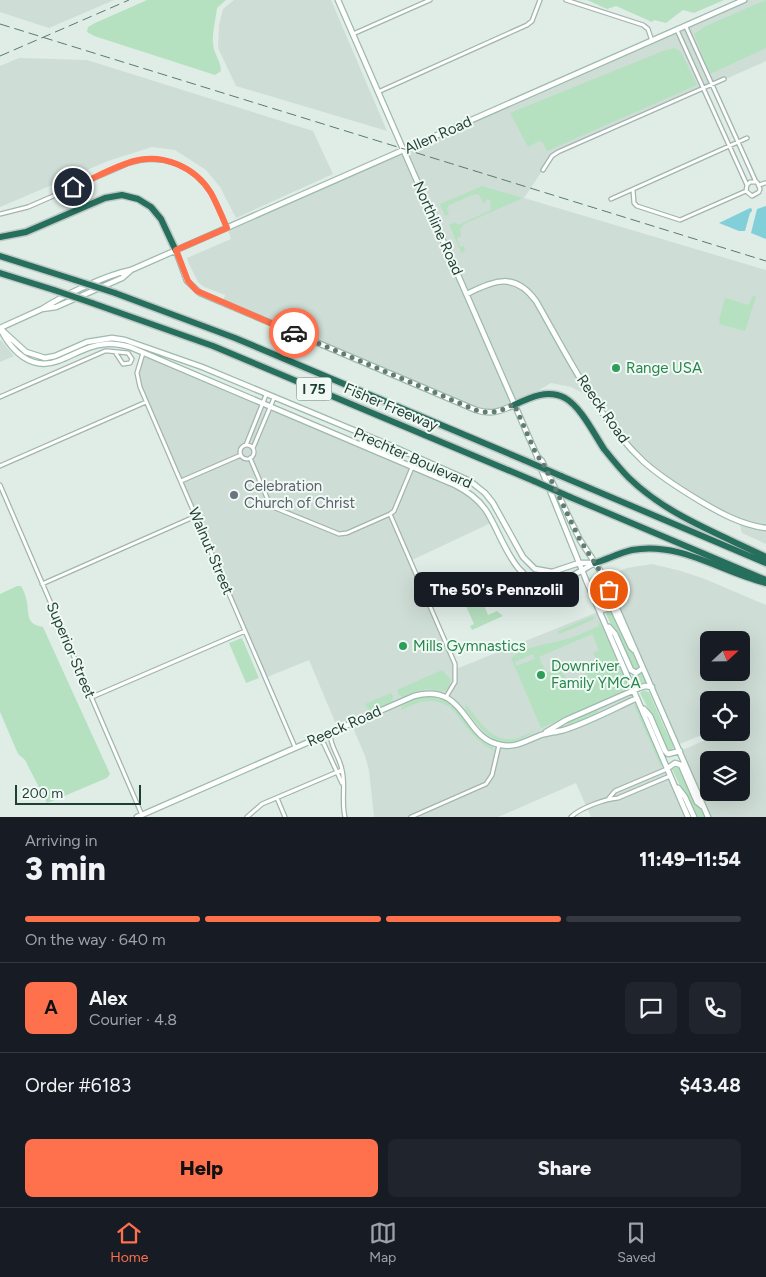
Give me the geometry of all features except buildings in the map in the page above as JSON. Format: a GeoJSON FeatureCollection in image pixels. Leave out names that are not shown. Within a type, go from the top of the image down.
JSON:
{"type":"FeatureCollection","features":[{"type":"Feature","properties":{"kind":"highway"},"geometry":{"type":"LineString","coordinates":[[0,237],[26,232],[104,198],[122,196],[138,199],[151,207],[160,219],[176,250]]}},
{"type":"Feature","properties":{"kind":"highway","name":"Fisher Freeway"},"geometry":{"type":"LineString","coordinates":[[0,256],[115,293],[235,338],[766,563]]}},
{"type":"Feature","properties":{"kind":"highway","name":"Fisher Freeway"},"geometry":{"type":"LineString","coordinates":[[0,273],[213,346],[534,481],[766,582]]}},
{"type":"Feature","properties":{"kind":"highway"},"geometry":{"type":"LineString","coordinates":[[514,404],[544,394],[556,395],[567,399],[577,408],[618,466],[650,496],[685,518],[766,557]]}},
{"type":"Feature","properties":{"kind":"highway"},"geometry":{"type":"LineString","coordinates":[[595,563],[632,550],[665,549],[689,554],[766,582]]}},
{"type":"Feature","properties":{"kind":"main road","name":"Northline Road"},"geometry":{"type":"LineString","coordinates":[[338,0],[537,456],[582,570],[688,817]]}},
{"type":"Feature","properties":{"kind":"main road","name":"Allen Road"},"geometry":{"type":"LineString","coordinates":[[0,328],[114,282],[131,270],[744,0]]}},
{"type":"Feature","properties":{"kind":"main road"},"geometry":{"type":"LineString","coordinates":[[176,250],[188,281],[200,293],[476,410],[488,413],[496,412],[514,404]]}},
{"type":"Feature","properties":{"kind":"main road","name":"Reeck Road"},"geometry":{"type":"LineString","coordinates":[[467,294],[488,284],[500,281],[513,283],[526,290],[537,303],[602,412],[634,452],[668,482],[702,502],[739,521],[766,528]]}},
{"type":"Feature","properties":{"kind":"main road","name":"Prechter Boulevard"},"geometry":{"type":"LineString","coordinates":[[0,328],[26,352],[45,358],[55,356],[87,342],[112,338],[125,340],[202,367],[386,444],[474,484],[493,503],[523,557],[535,569],[552,572],[580,563],[595,563],[574,575],[551,583],[531,580],[515,564],[485,509],[468,492],[130,347],[105,344],[89,348],[56,362],[37,363],[20,356],[6,339],[0,328]]}},
{"type":"Feature","properties":{"kind":"main road"},"geometry":{"type":"LineString","coordinates":[[197,376],[202,367]]}},
{"type":"Feature","properties":{"kind":"main road"},"geometry":{"type":"LineString","coordinates":[[222,386],[220,382],[225,377]]}},
{"type":"Feature","properties":{"kind":"main road"},"geometry":{"type":"LineString","coordinates":[[244,396],[248,394],[250,388]]}},
{"type":"Feature","properties":{"kind":"main road"},"geometry":{"type":"LineString","coordinates":[[335,435],[334,429],[340,425]]}},
{"type":"Feature","properties":{"kind":"main road"},"geometry":{"type":"LineString","coordinates":[[358,444],[365,443],[384,451],[388,449],[386,444]]}},
{"type":"Feature","properties":{"kind":"main road","name":"Northline Road"},"geometry":{"type":"LineString","coordinates":[[537,456],[542,461],[580,540],[603,577],[708,817]]}},
{"type":"Feature","properties":{"kind":"main road"},"geometry":{"type":"LineString","coordinates":[[468,492],[474,489],[474,484]]}},
{"type":"Feature","properties":{"kind":"main road"},"geometry":{"type":"LineString","coordinates":[[505,546],[508,540],[514,541]]}},
{"type":"Feature","properties":{"kind":"main road"},"geometry":{"type":"LineString","coordinates":[[600,611],[612,607],[631,646],[637,652]]}},
{"type":"Feature","properties":{"kind":"main road"},"geometry":{"type":"LineString","coordinates":[[605,622],[615,634],[631,670],[636,673],[643,668]]}},
{"type":"Feature","properties":{"kind":"main road"},"geometry":{"type":"LineString","coordinates":[[541,736],[566,720],[644,686],[652,687]]}},
{"type":"Feature","properties":{"kind":"main road","name":"Reeck Road"},"geometry":{"type":"LineString","coordinates":[[140,816],[414,696],[432,693],[446,698]]}},
{"type":"Feature","properties":{"kind":"main road"},"geometry":{"type":"LineString","coordinates":[[446,698],[459,707],[480,733],[491,742],[499,745],[515,745],[564,730],[639,701],[650,716],[665,751],[668,754],[680,752]]}},
{"type":"Feature","properties":{"kind":"main road"},"geometry":{"type":"LineString","coordinates":[[601,705],[605,713]]}},
{"type":"Feature","properties":{"kind":"main road"},"geometry":{"type":"LineString","coordinates":[[668,768],[675,763],[681,765],[698,802],[705,809]]}},
{"type":"Feature","properties":{"kind":"main road"},"geometry":{"type":"LineString","coordinates":[[674,783],[685,797],[694,817]]}},
{"type":"Feature","properties":{"kind":"street"},"geometry":{"type":"LineString","coordinates":[[353,34],[430,0]]}},
{"type":"Feature","properties":{"kind":"street"},"geometry":{"type":"LineString","coordinates":[[378,92],[528,26],[532,21],[540,0]]}},
{"type":"Feature","properties":{"kind":"street"},"geometry":{"type":"LineString","coordinates":[[566,0],[643,24],[648,28],[652,41]]}},
{"type":"Feature","properties":{"kind":"street"},"geometry":{"type":"LineString","coordinates":[[686,26],[760,190],[755,195],[749,195],[746,191]]}},
{"type":"Feature","properties":{"kind":"street"},"geometry":{"type":"LineString","coordinates":[[677,30],[747,185],[746,191]]}},
{"type":"Feature","properties":{"kind":"street"},"geometry":{"type":"LineString","coordinates":[[692,63],[700,59]]}},
{"type":"Feature","properties":{"kind":"street"},"geometry":{"type":"LineString","coordinates":[[543,170],[552,156],[558,152],[724,79]]}},
{"type":"Feature","properties":{"kind":"street"},"geometry":{"type":"LineString","coordinates":[[611,199],[747,138]]}},
{"type":"Feature","properties":{"kind":"street"},"geometry":{"type":"LineString","coordinates":[[0,214],[28,207],[127,164],[141,160],[156,159],[180,165],[200,179],[214,198],[227,228]]}},
{"type":"Feature","properties":{"kind":"street"},"geometry":{"type":"LineString","coordinates":[[747,185],[750,182],[765,183]]}},
{"type":"Feature","properties":{"kind":"street"},"geometry":{"type":"LineString","coordinates":[[633,190],[632,197],[637,206],[680,220],[746,191]]}},
{"type":"Feature","properties":{"kind":"street"},"geometry":{"type":"LineString","coordinates":[[0,397],[105,351],[128,353],[132,359],[130,363],[123,364],[115,352]]}},
{"type":"Feature","properties":{"kind":"street","name":"Walnut Street"},"geometry":{"type":"LineString","coordinates":[[143,353],[137,368],[137,378],[146,402],[295,747]]}},
{"type":"Feature","properties":{"kind":"street"},"geometry":{"type":"LineString","coordinates":[[241,455],[241,449],[246,445],[266,395]]}},
{"type":"Feature","properties":{"kind":"street"},"geometry":{"type":"LineString","coordinates":[[250,458],[253,454],[252,448],[274,398]]}},
{"type":"Feature","properties":{"kind":"street"},"geometry":{"type":"LineString","coordinates":[[0,466],[146,402]]}},
{"type":"Feature","properties":{"kind":"street"},"geometry":{"type":"LineString","coordinates":[[246,445],[252,448]]}},
{"type":"Feature","properties":{"kind":"street"},"geometry":{"type":"LineString","coordinates":[[181,481],[241,455]]}},
{"type":"Feature","properties":{"kind":"street"},"geometry":{"type":"LineString","coordinates":[[241,455],[244,458],[250,458]]}},
{"type":"Feature","properties":{"kind":"street"},"geometry":{"type":"LineString","coordinates":[[250,458],[268,500],[273,507],[339,534],[347,533],[390,514],[396,507],[416,458]]}},
{"type":"Feature","properties":{"kind":"street","name":"Superior Street"},"geometry":{"type":"LineString","coordinates":[[0,485],[92,697],[140,816]]}},
{"type":"Feature","properties":{"kind":"street"},"geometry":{"type":"LineString","coordinates":[[390,514],[455,664],[455,682],[446,698]]}},
{"type":"Feature","properties":{"kind":"street"},"geometry":{"type":"LineString","coordinates":[[42,584],[196,516]]}},
{"type":"Feature","properties":{"kind":"street"},"geometry":{"type":"LineString","coordinates":[[92,697],[245,631]]}},
{"type":"Feature","properties":{"kind":"street"},"geometry":{"type":"LineString","coordinates":[[330,732],[330,741],[342,770],[342,804],[345,817]]}},
{"type":"Feature","properties":{"kind":"street"},"geometry":{"type":"LineString","coordinates":[[318,738],[324,744],[343,786]]}},
{"type":"Feature","properties":{"kind":"street"},"geometry":{"type":"LineString","coordinates":[[412,817],[486,784],[492,775],[499,745]]}},
{"type":"Feature","properties":{"kind":"street"},"geometry":{"type":"LineString","coordinates":[[608,799],[615,791],[668,768]]}},
{"type":"Feature","properties":{"kind":"street"},"geometry":{"type":"LineString","coordinates":[[247,817],[258,806],[342,770]]}},
{"type":"Feature","properties":{"kind":"street"},"geometry":{"type":"LineString","coordinates":[[571,817],[576,812],[608,799],[618,798],[670,775]]}},
{"type":"Feature","properties":{"kind":"street"},"geometry":{"type":"LineString","coordinates":[[639,781],[642,788]]}},
{"type":"Feature","properties":{"kind":"street"},"geometry":{"type":"LineString","coordinates":[[277,798],[285,817]]}},
{"type":"Feature","properties":{"kind":"shaded area"},"geometry":{"type":"Polygon","coordinates":[[[0,0],[114,0],[49,28],[0,12],[0,0]]]}},
{"type":"Feature","properties":{"kind":"shaded area"},"geometry":{"type":"Polygon","coordinates":[[[234,0],[331,0],[387,131],[236,86],[218,48],[219,25],[223,9],[234,0]]]}},
{"type":"Feature","properties":{"kind":"shaded area"},"geometry":{"type":"Polygon","coordinates":[[[744,0],[766,0],[766,61],[552,156],[524,198],[766,270],[766,544],[742,533],[739,521],[689,495],[634,452],[594,399],[571,387],[551,383],[514,405],[488,413],[223,303],[225,295],[204,287],[198,282],[189,264],[187,258],[231,239],[227,228],[744,0]]]}},
{"type":"Feature","properties":{"kind":"shaded area"},"geometry":{"type":"Polygon","coordinates":[[[19,58],[87,60],[313,131],[333,174],[236,218],[220,187],[206,170],[175,150],[152,147],[108,161],[0,207],[0,66],[19,58]]]}},
{"type":"Feature","properties":{"kind":"shaded area"},"geometry":{"type":"Polygon","coordinates":[[[0,341],[14,356],[0,362],[0,341]]]}},
{"type":"Feature","properties":{"kind":"shaded area"},"geometry":{"type":"Polygon","coordinates":[[[143,353],[455,485],[480,502],[493,522],[410,561],[456,669],[600,611],[688,817],[591,817],[576,783],[498,817],[374,817],[369,770],[365,756],[351,723],[338,729],[309,660],[265,678],[137,378],[143,353]]]}},
{"type":"Feature","properties":{"kind":"shaded area"},"geometry":{"type":"Polygon","coordinates":[[[652,564],[705,579],[766,605],[766,817],[708,817],[701,801],[750,801],[750,751],[700,751],[700,798],[680,751],[703,741],[750,741],[750,691],[700,691],[700,736],[677,745],[603,577],[627,568],[652,564]]]}},
{"type":"Feature","properties":{"kind":"green space"},"geometry":{"type":"Polygon","coordinates":[[[147,0],[226,0],[217,8],[213,35],[213,44],[221,71],[215,75],[94,36],[87,32],[88,27],[95,23],[147,0]]]}},
{"type":"Feature","properties":{"kind":"green space"},"geometry":{"type":"Polygon","coordinates":[[[587,0],[724,0],[694,13],[683,10],[666,23],[654,20],[652,22],[616,6],[607,9],[587,0]]]}},
{"type":"Feature","properties":{"kind":"green space"},"geometry":{"type":"Polygon","coordinates":[[[766,0],[766,48],[710,74],[694,34],[706,26],[766,0]]]}},
{"type":"Feature","properties":{"kind":"green space"},"geometry":{"type":"Polygon","coordinates":[[[674,48],[681,52],[697,85],[547,151],[543,143],[539,141],[528,147],[510,113],[663,51],[674,48]]]}},
{"type":"Feature","properties":{"kind":"green space"},"geometry":{"type":"Polygon","coordinates":[[[482,186],[523,198],[464,224],[460,229],[461,236],[457,238],[460,247],[464,246],[465,249],[462,254],[449,225],[455,222],[458,225],[491,210],[491,201],[487,199],[484,204],[479,195],[475,194],[449,205],[447,209],[449,214],[445,216],[440,204],[482,186]]]}},
{"type":"Feature","properties":{"kind":"green space"},"geometry":{"type":"Polygon","coordinates":[[[753,295],[756,297],[745,331],[719,324],[725,298],[749,305],[753,295]]]}},
{"type":"Feature","properties":{"kind":"green space"},"geometry":{"type":"Polygon","coordinates":[[[598,575],[611,602],[611,604],[602,607],[590,578],[598,575]]]}},
{"type":"Feature","properties":{"kind":"green space"},"geometry":{"type":"Polygon","coordinates":[[[21,586],[25,593],[30,620],[43,627],[110,774],[107,778],[47,803],[25,760],[18,754],[0,712],[0,594],[21,586]]]}},
{"type":"Feature","properties":{"kind":"green space"},"geometry":{"type":"Polygon","coordinates":[[[494,590],[495,592],[492,594],[491,599],[483,603],[488,615],[497,611],[503,616],[472,630],[470,626],[474,624],[466,606],[464,607],[463,604],[494,590]]]}},
{"type":"Feature","properties":{"kind":"green space"},"geometry":{"type":"Polygon","coordinates":[[[613,610],[630,649],[640,666],[637,669],[632,669],[606,614],[608,611],[613,610]]]}},
{"type":"Feature","properties":{"kind":"green space"},"geometry":{"type":"Polygon","coordinates":[[[593,616],[594,619],[560,634],[558,633],[558,631],[593,616]]]}},
{"type":"Feature","properties":{"kind":"green space","name":"Downriver Family YMCA"},"geometry":{"type":"Polygon","coordinates":[[[598,622],[602,626],[627,684],[627,689],[541,728],[511,658],[528,649],[569,638],[599,626],[598,622]],[[592,634],[539,657],[546,673],[563,666],[559,669],[567,679],[570,677],[569,687],[599,663],[593,653],[599,650],[592,634]],[[533,654],[515,662],[516,666],[535,659],[533,654]]]}},
{"type":"Feature","properties":{"kind":"green space"},"geometry":{"type":"Polygon","coordinates":[[[242,638],[259,678],[246,683],[229,643],[242,638]]]}},
{"type":"Feature","properties":{"kind":"green space"},"geometry":{"type":"Polygon","coordinates":[[[442,670],[451,680],[448,690],[428,689],[403,697],[399,695],[397,690],[442,670]]]}},
{"type":"Feature","properties":{"kind":"green space"},"geometry":{"type":"Polygon","coordinates":[[[643,673],[647,683],[637,687],[632,676],[643,673]]]}},
{"type":"Feature","properties":{"kind":"green space"},"geometry":{"type":"Polygon","coordinates":[[[643,690],[649,692],[674,746],[672,751],[665,748],[640,693],[643,690]]]}},
{"type":"Feature","properties":{"kind":"green space"},"geometry":{"type":"Polygon","coordinates":[[[391,693],[393,696],[392,702],[371,711],[367,708],[365,704],[391,693]]]}},
{"type":"Feature","properties":{"kind":"green space"},"geometry":{"type":"Polygon","coordinates":[[[428,696],[451,704],[449,707],[436,702],[425,701],[401,710],[402,706],[408,702],[428,696]]]}},
{"type":"Feature","properties":{"kind":"green space"},"geometry":{"type":"Polygon","coordinates":[[[633,703],[637,707],[661,767],[633,703]]]}},
{"type":"Feature","properties":{"kind":"green space"},"geometry":{"type":"Polygon","coordinates":[[[452,705],[480,738],[492,746],[495,751],[475,737],[450,707],[452,705]]]}},
{"type":"Feature","properties":{"kind":"green space"},"geometry":{"type":"Polygon","coordinates":[[[466,705],[491,733],[498,737],[513,739],[535,731],[512,742],[495,740],[473,719],[465,709],[466,705]]]}},
{"type":"Feature","properties":{"kind":"green space"},"geometry":{"type":"Polygon","coordinates":[[[596,710],[598,711],[597,713],[570,725],[567,724],[568,722],[596,710]]]}},
{"type":"Feature","properties":{"kind":"green space"},"geometry":{"type":"Polygon","coordinates":[[[680,768],[705,817],[695,817],[672,769],[680,768]]]}},
{"type":"Feature","properties":{"kind":"water"},"geometry":{"type":"Polygon","coordinates":[[[766,206],[766,239],[751,233],[757,209],[766,206]]]}},
{"type":"Feature","properties":{"kind":"water"},"geometry":{"type":"Polygon","coordinates":[[[750,208],[752,211],[745,231],[739,231],[719,223],[750,208]]]}},
{"type":"Feature","properties":{"kind":"railway"},"geometry":{"type":"LineString","coordinates":[[0,56],[129,0]]}},
{"type":"Feature","properties":{"kind":"railway"},"geometry":{"type":"LineString","coordinates":[[0,24],[766,261]]}},
{"type":"Feature","properties":{"kind":"way so far"},"geometry":{"type":"LineString","coordinates":[[294,333],[480,412],[499,412],[514,404],[537,456],[542,461],[580,540],[600,571],[609,590]]}},
{"type":"Feature","properties":{"kind":"place","name":"Range USA"},"geometry":{"type":"Point","coordinates":[616,368]}},
{"type":"Feature","properties":{"kind":"place","name":"Celebration Church of Christ"},"geometry":{"type":"Point","coordinates":[234,495]}},
{"type":"Feature","properties":{"kind":"place","name":"The 50's Pennzolil"},"geometry":{"type":"Point","coordinates":[609,590]}},
{"type":"Feature","properties":{"kind":"place","name":"Mills Gymnastics"},"geometry":{"type":"Point","coordinates":[403,646]}},
{"type":"Feature","properties":{"kind":"place","name":"Downriver Family YMCA"},"geometry":{"type":"Point","coordinates":[541,675]}},
{"type":"Feature","properties":{"kind":"route"},"geometry":{"type":"LineString","coordinates":[[73,187],[134,161],[148,159],[167,161],[191,171],[210,192],[227,228],[176,250],[188,281],[200,293],[294,333]]}}]}
